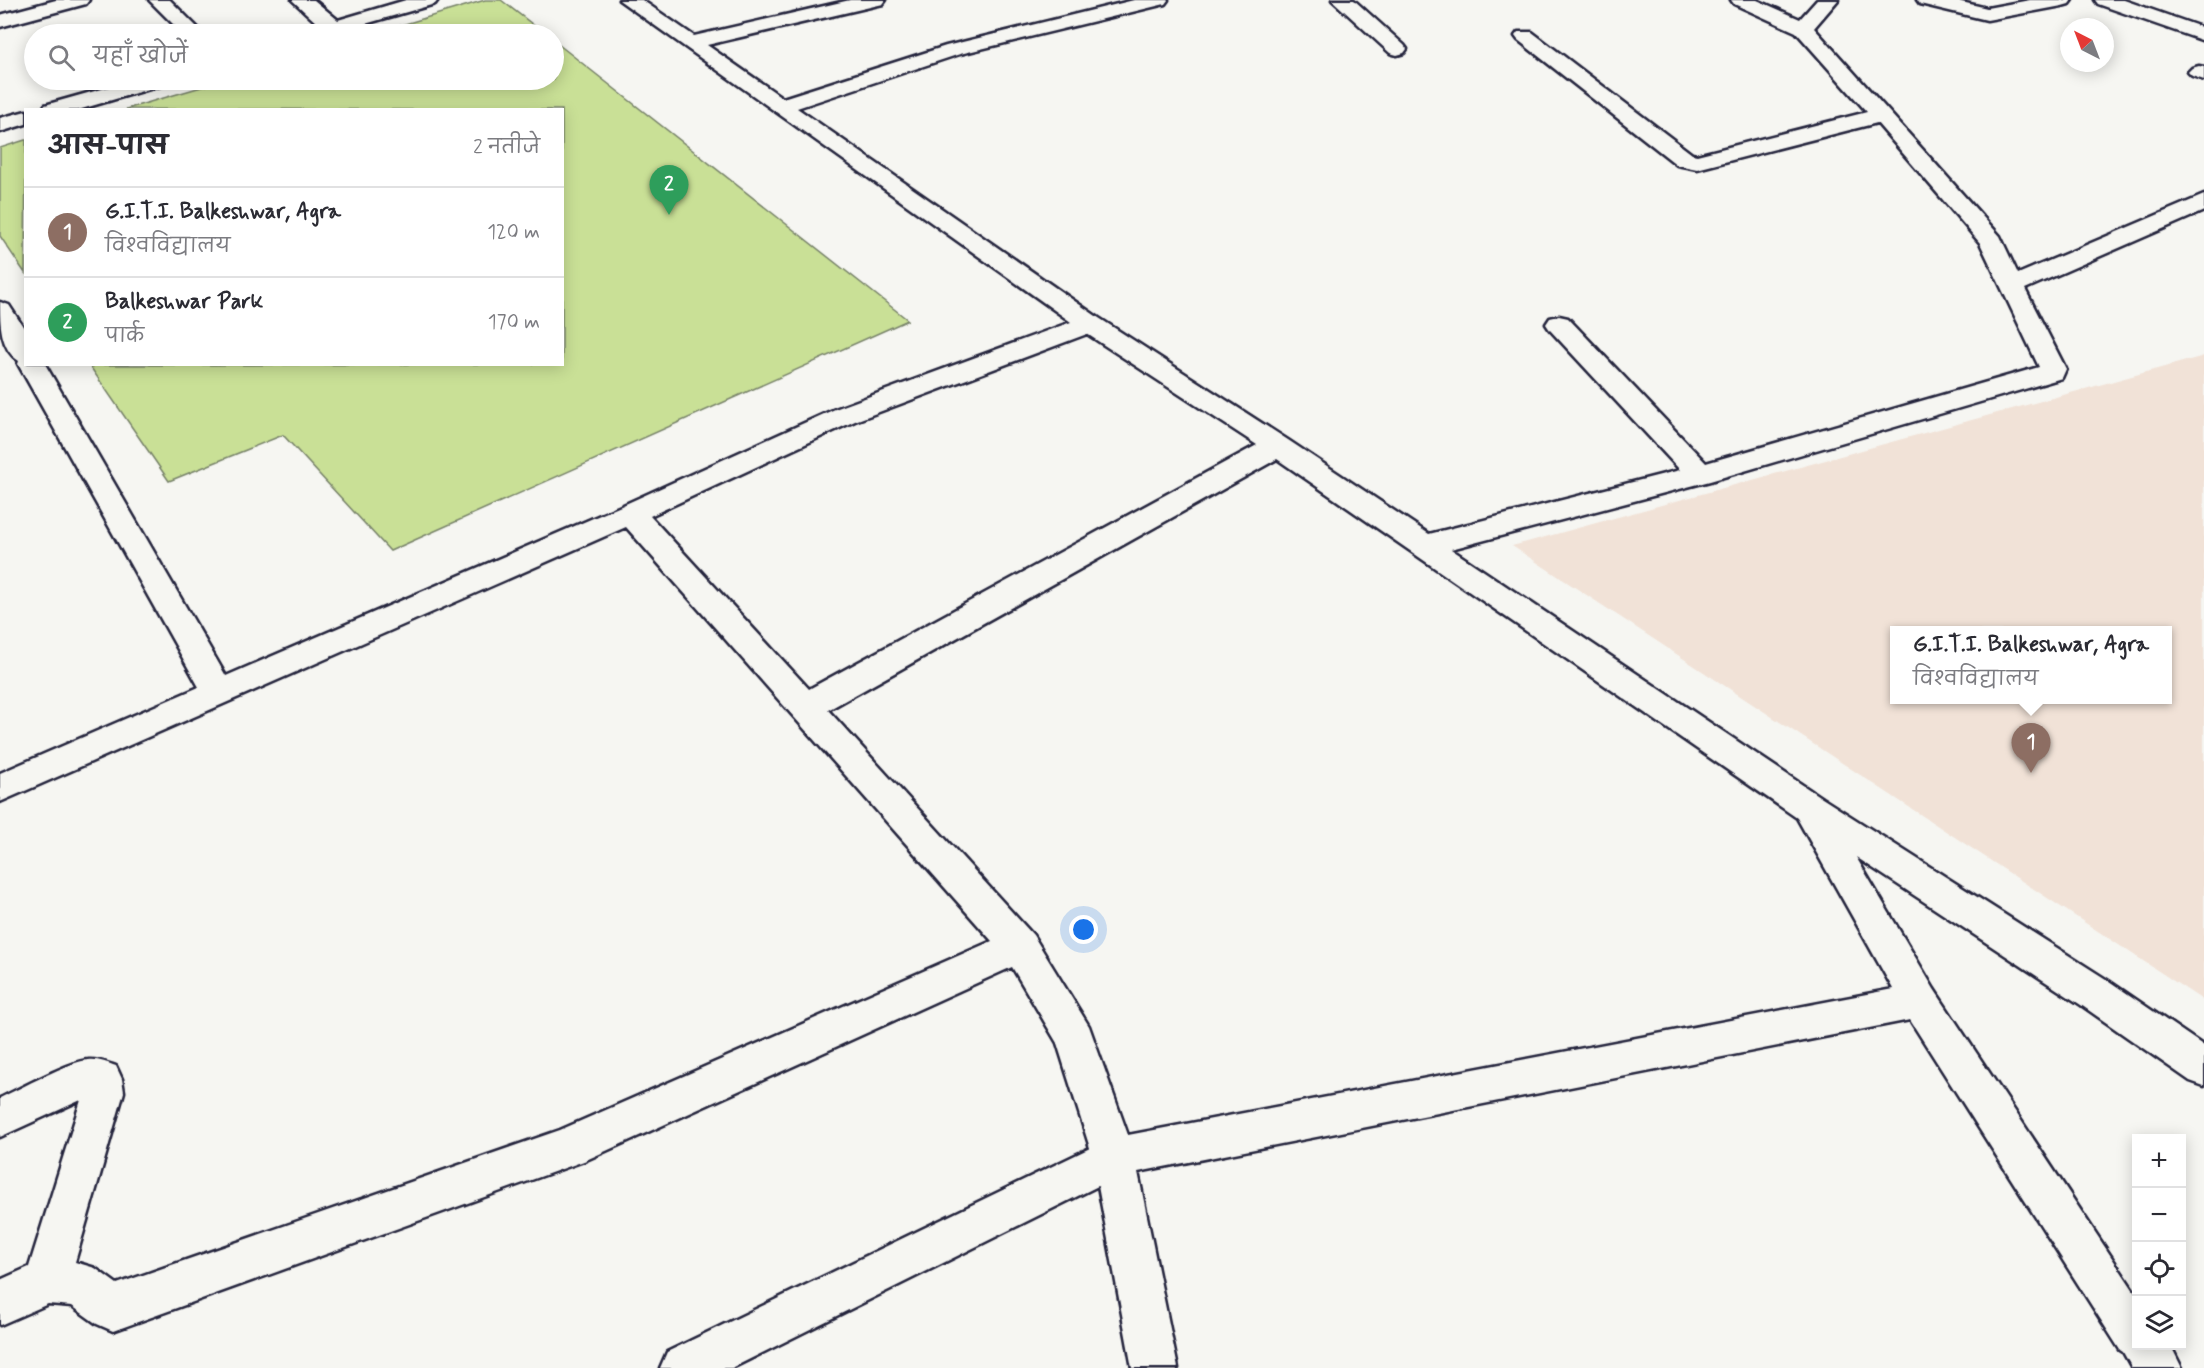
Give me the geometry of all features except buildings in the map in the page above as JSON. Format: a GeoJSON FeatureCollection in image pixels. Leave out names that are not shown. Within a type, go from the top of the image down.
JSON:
{"type":"FeatureCollection","features":[{"type":"Feature","properties":{"kind":"street"},"geometry":{"type":"LineString","coordinates":[[0,21],[79,0]]}},
{"type":"Feature","properties":{"kind":"street"},"geometry":{"type":"LineString","coordinates":[[159,0],[184,24]]}},
{"type":"Feature","properties":{"kind":"street"},"geometry":{"type":"LineString","coordinates":[[302,0],[330,24]]}},
{"type":"Feature","properties":{"kind":"street"},"geometry":{"type":"LineString","coordinates":[[344,24],[428,0]]}},
{"type":"Feature","properties":{"kind":"street"},"geometry":{"type":"LineString","coordinates":[[629,0],[1090,324],[1278,447],[1809,808],[2095,993],[2204,1068]]}},
{"type":"Feature","properties":{"kind":"street"},"geometry":{"type":"LineString","coordinates":[[690,43],[876,0]]}},
{"type":"Feature","properties":{"kind":"street"},"geometry":{"type":"LineString","coordinates":[[780,106],[953,50],[1158,0]]}},
{"type":"Feature","properties":{"kind":"street"},"geometry":{"type":"LineString","coordinates":[[1342,0],[1397,49]]}},
{"type":"Feature","properties":{"kind":"street"},"geometry":{"type":"LineString","coordinates":[[1425,546],[1700,474],[2052,372],[2053,369],[1991,241],[1803,28],[1741,0]]}},
{"type":"Feature","properties":{"kind":"street"},"geometry":{"type":"LineString","coordinates":[[1803,28],[1828,0]]}},
{"type":"Feature","properties":{"kind":"street"},"geometry":{"type":"LineString","coordinates":[[1927,0],[1987,14],[2062,0]]}},
{"type":"Feature","properties":{"kind":"street"},"geometry":{"type":"LineString","coordinates":[[2105,0],[2204,34]]}},
{"type":"Feature","properties":{"kind":"street"},"geometry":{"type":"LineString","coordinates":[[1525,36],[1685,160],[1697,162],[1882,115]]}},
{"type":"Feature","properties":{"kind":"street"},"geometry":{"type":"LineString","coordinates":[[60,108],[121,90]]}},
{"type":"Feature","properties":{"kind":"street"},"geometry":{"type":"LineString","coordinates":[[0,125],[24,118]]}},
{"type":"Feature","properties":{"kind":"street"},"geometry":{"type":"LineString","coordinates":[[2011,285],[2204,202]]}},
{"type":"Feature","properties":{"kind":"street"},"geometry":{"type":"LineString","coordinates":[[0,310],[24,352]]}},
{"type":"Feature","properties":{"kind":"street"},"geometry":{"type":"LineString","coordinates":[[0,788],[631,513],[845,415],[1090,324]]}},
{"type":"Feature","properties":{"kind":"street"},"geometry":{"type":"LineString","coordinates":[[1559,324],[1700,474]]}},
{"type":"Feature","properties":{"kind":"street"},"geometry":{"type":"LineString","coordinates":[[32,366],[219,693]]}},
{"type":"Feature","properties":{"kind":"street"},"geometry":{"type":"LineString","coordinates":[[805,707],[1278,447]]}},
{"type":"Feature","properties":{"kind":"street"},"geometry":{"type":"LineString","coordinates":[[631,513],[1020,946],[1075,1038],[1114,1157],[1155,1368]]}},
{"type":"Feature","properties":{"kind":"street"},"geometry":{"type":"LineString","coordinates":[[1809,808],[1920,1001],[2132,1328]]}},
{"type":"Feature","properties":{"kind":"street"},"geometry":{"type":"LineString","coordinates":[[0,1303],[47,1282],[79,1284],[113,1308],[568,1148],[1020,946]]}},
{"type":"Feature","properties":{"kind":"street"},"geometry":{"type":"LineString","coordinates":[[683,1368],[1114,1157],[1920,1001]]}},
{"type":"Feature","properties":{"kind":"street"},"geometry":{"type":"LineString","coordinates":[[0,1118],[87,1078],[102,1079],[104,1092],[47,1282]]}},
{"type":"Feature","properties":{"kind":"street"},"geometry":{"type":"LineString","coordinates":[[2147,1350],[2159,1368]]}},
{"type":"Feature","properties":{"kind":"shaded area"},"geometry":{"type":"Polygon","coordinates":[[[2204,356],[2204,1001],[1512,546],[2204,356]]]}},
{"type":"Feature","properties":{"kind":"green space"},"geometry":{"type":"Polygon","coordinates":[[[485,0],[501,0],[532,24],[405,24],[485,0]]]}},
{"type":"Feature","properties":{"kind":"green space"},"geometry":{"type":"Polygon","coordinates":[[[564,49],[908,320],[390,551],[283,435],[169,481],[90,366],[564,366],[564,108],[129,108],[191,90],[564,90],[564,49]]]}},
{"type":"Feature","properties":{"kind":"green space"},"geometry":{"type":"Polygon","coordinates":[[[24,141],[24,272],[0,236],[0,148],[24,141]]]}},
{"type":"Feature","properties":{"kind":"place","name":"Balkeshwar Park"},"geometry":{"type":"Point","coordinates":[669,215]}},
{"type":"Feature","properties":{"kind":"place","name":"G.I.T.I. Balkeshwar, Agra"},"geometry":{"type":"Point","coordinates":[2031,773]}}]}
